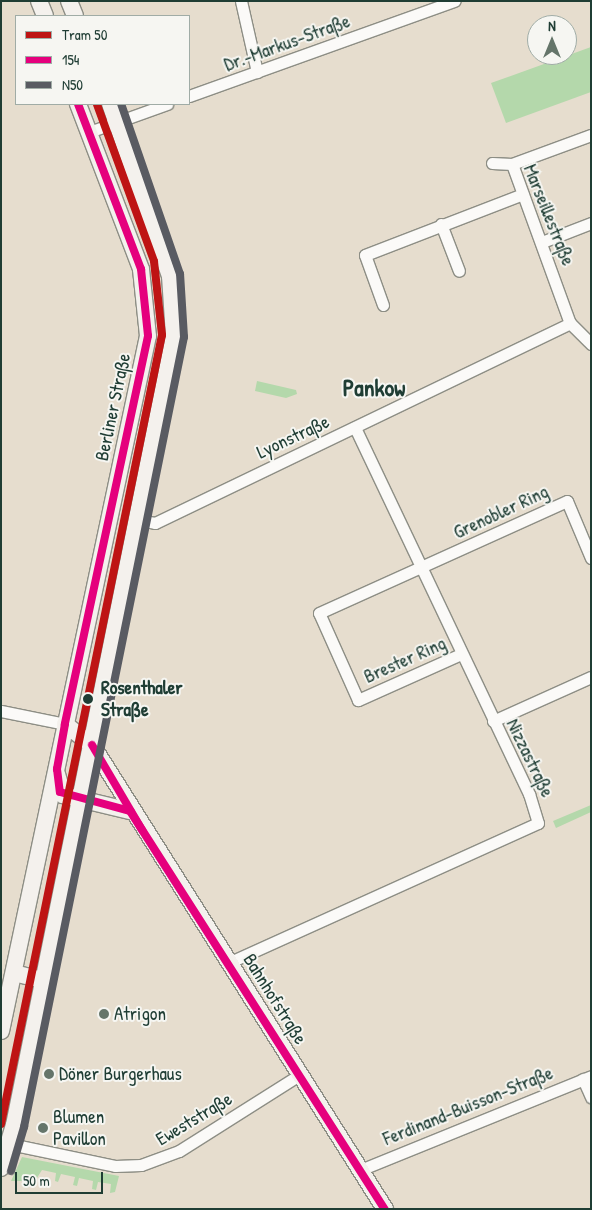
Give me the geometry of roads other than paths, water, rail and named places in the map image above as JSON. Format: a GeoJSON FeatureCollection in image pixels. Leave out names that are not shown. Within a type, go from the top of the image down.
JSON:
{"type":"FeatureCollection","features":[{"type":"Feature","properties":{"kind":"main road"},"geometry":{"type":"LineString","coordinates":[[40,1],[45,15]]}},
{"type":"Feature","properties":{"kind":"main road"},"geometry":{"type":"LineString","coordinates":[[69,1],[74,15]]}},
{"type":"Feature","properties":{"kind":"main road","name":"Berliner Straße"},"geometry":{"type":"LineString","coordinates":[[1,1031],[148,336],[141,270],[78,105]]}},
{"type":"Feature","properties":{"kind":"main road"},"geometry":{"type":"LineString","coordinates":[[1,1168],[81,800],[172,357],[175,318],[170,276],[110,105]]}},
{"type":"Feature","properties":{"kind":"main road"},"geometry":{"type":"LineString","coordinates":[[65,724],[92,745]]}},
{"type":"Feature","properties":{"kind":"main road","name":"Bahnhofstraße"},"geometry":{"type":"LineString","coordinates":[[92,745],[130,811],[385,1209]]}},
{"type":"Feature","properties":{"kind":"main road"},"geometry":{"type":"LineString","coordinates":[[57,769],[60,792],[81,800],[130,811]]}},
{"type":"Feature","properties":{"kind":"main road"},"geometry":{"type":"LineString","coordinates":[[14,973],[43,980]]}},
{"type":"Feature","properties":{"kind":"street"},"geometry":{"type":"LineString","coordinates":[[241,1],[257,72]]}},
{"type":"Feature","properties":{"kind":"street","name":"Dr.-Markus-Straße"},"geometry":{"type":"LineString","coordinates":[[190,96],[447,2]]}},
{"type":"Feature","properties":{"kind":"street"},"geometry":{"type":"LineString","coordinates":[[89,132],[164,105]]}},
{"type":"Feature","properties":{"kind":"street"},"geometry":{"type":"LineString","coordinates":[[512,164],[591,135]]}},
{"type":"Feature","properties":{"kind":"street","name":"Marseillestraße"},"geometry":{"type":"LineString","coordinates":[[492,163],[512,164],[570,323]]}},
{"type":"Feature","properties":{"kind":"street"},"geometry":{"type":"LineString","coordinates":[[383,305],[365,255],[441,224],[523,194]]}},
{"type":"Feature","properties":{"kind":"street"},"geometry":{"type":"LineString","coordinates":[[542,242],[591,223]]}},
{"type":"Feature","properties":{"kind":"street"},"geometry":{"type":"LineString","coordinates":[[441,224],[460,271]]}},
{"type":"Feature","properties":{"kind":"street"},"geometry":{"type":"LineString","coordinates":[[570,323],[591,344]]}},
{"type":"Feature","properties":{"kind":"street","name":"Lyonstraße"},"geometry":{"type":"LineString","coordinates":[[138,520],[155,523],[570,323]]}},
{"type":"Feature","properties":{"kind":"street","name":"Nizzastraße"},"geometry":{"type":"LineString","coordinates":[[228,963],[535,826],[536,811],[460,654],[355,427]]}},
{"type":"Feature","properties":{"kind":"street","name":"Grenobler Ring"},"geometry":{"type":"LineString","coordinates":[[420,568],[567,501],[591,558]]}},
{"type":"Feature","properties":{"kind":"street","name":"Brester Ring"},"geometry":{"type":"LineString","coordinates":[[420,568],[320,613],[358,700],[460,654]]}},
{"type":"Feature","properties":{"kind":"street"},"geometry":{"type":"LineString","coordinates":[[492,721],[591,677]]}},
{"type":"Feature","properties":{"kind":"street"},"geometry":{"type":"LineString","coordinates":[[1,710],[65,724]]}},
{"type":"Feature","properties":{"kind":"street","name":"Eweststraße"},"geometry":{"type":"LineString","coordinates":[[6,1143],[115,1166],[141,1165],[179,1151],[299,1075]]}},
{"type":"Feature","properties":{"kind":"street"},"geometry":{"type":"LineString","coordinates":[[587,1077],[591,1097]]}},
{"type":"Feature","properties":{"kind":"street","name":"Ferdinand-Buisson-Straße"},"geometry":{"type":"LineString","coordinates":[[360,1170],[587,1077]]}},
{"type":"Feature","properties":{"kind":"tram line","name":"50"},"geometry":{"type":"LineString","coordinates":[[1,1124],[162,335],[154,261],[97,105]]}},
{"type":"Feature","properties":{"kind":"place","name":"Rosenthaler Straße"},"geometry":{"type":"Point","coordinates":[88,699]}},
{"type":"Feature","properties":{"kind":"place","name":"Atrigon"},"geometry":{"type":"Point","coordinates":[104,1014]}},
{"type":"Feature","properties":{"kind":"place","name":"Döner Burgerhaus"},"geometry":{"type":"Point","coordinates":[49,1074]}},
{"type":"Feature","properties":{"kind":"place","name":"Blumen Pavillon"},"geometry":{"type":"Point","coordinates":[43,1128]}},
{"type":"Feature","properties":{"kind":"district","name":"Pankow"},"geometry":{"type":"Point","coordinates":[374,388]}}]}
